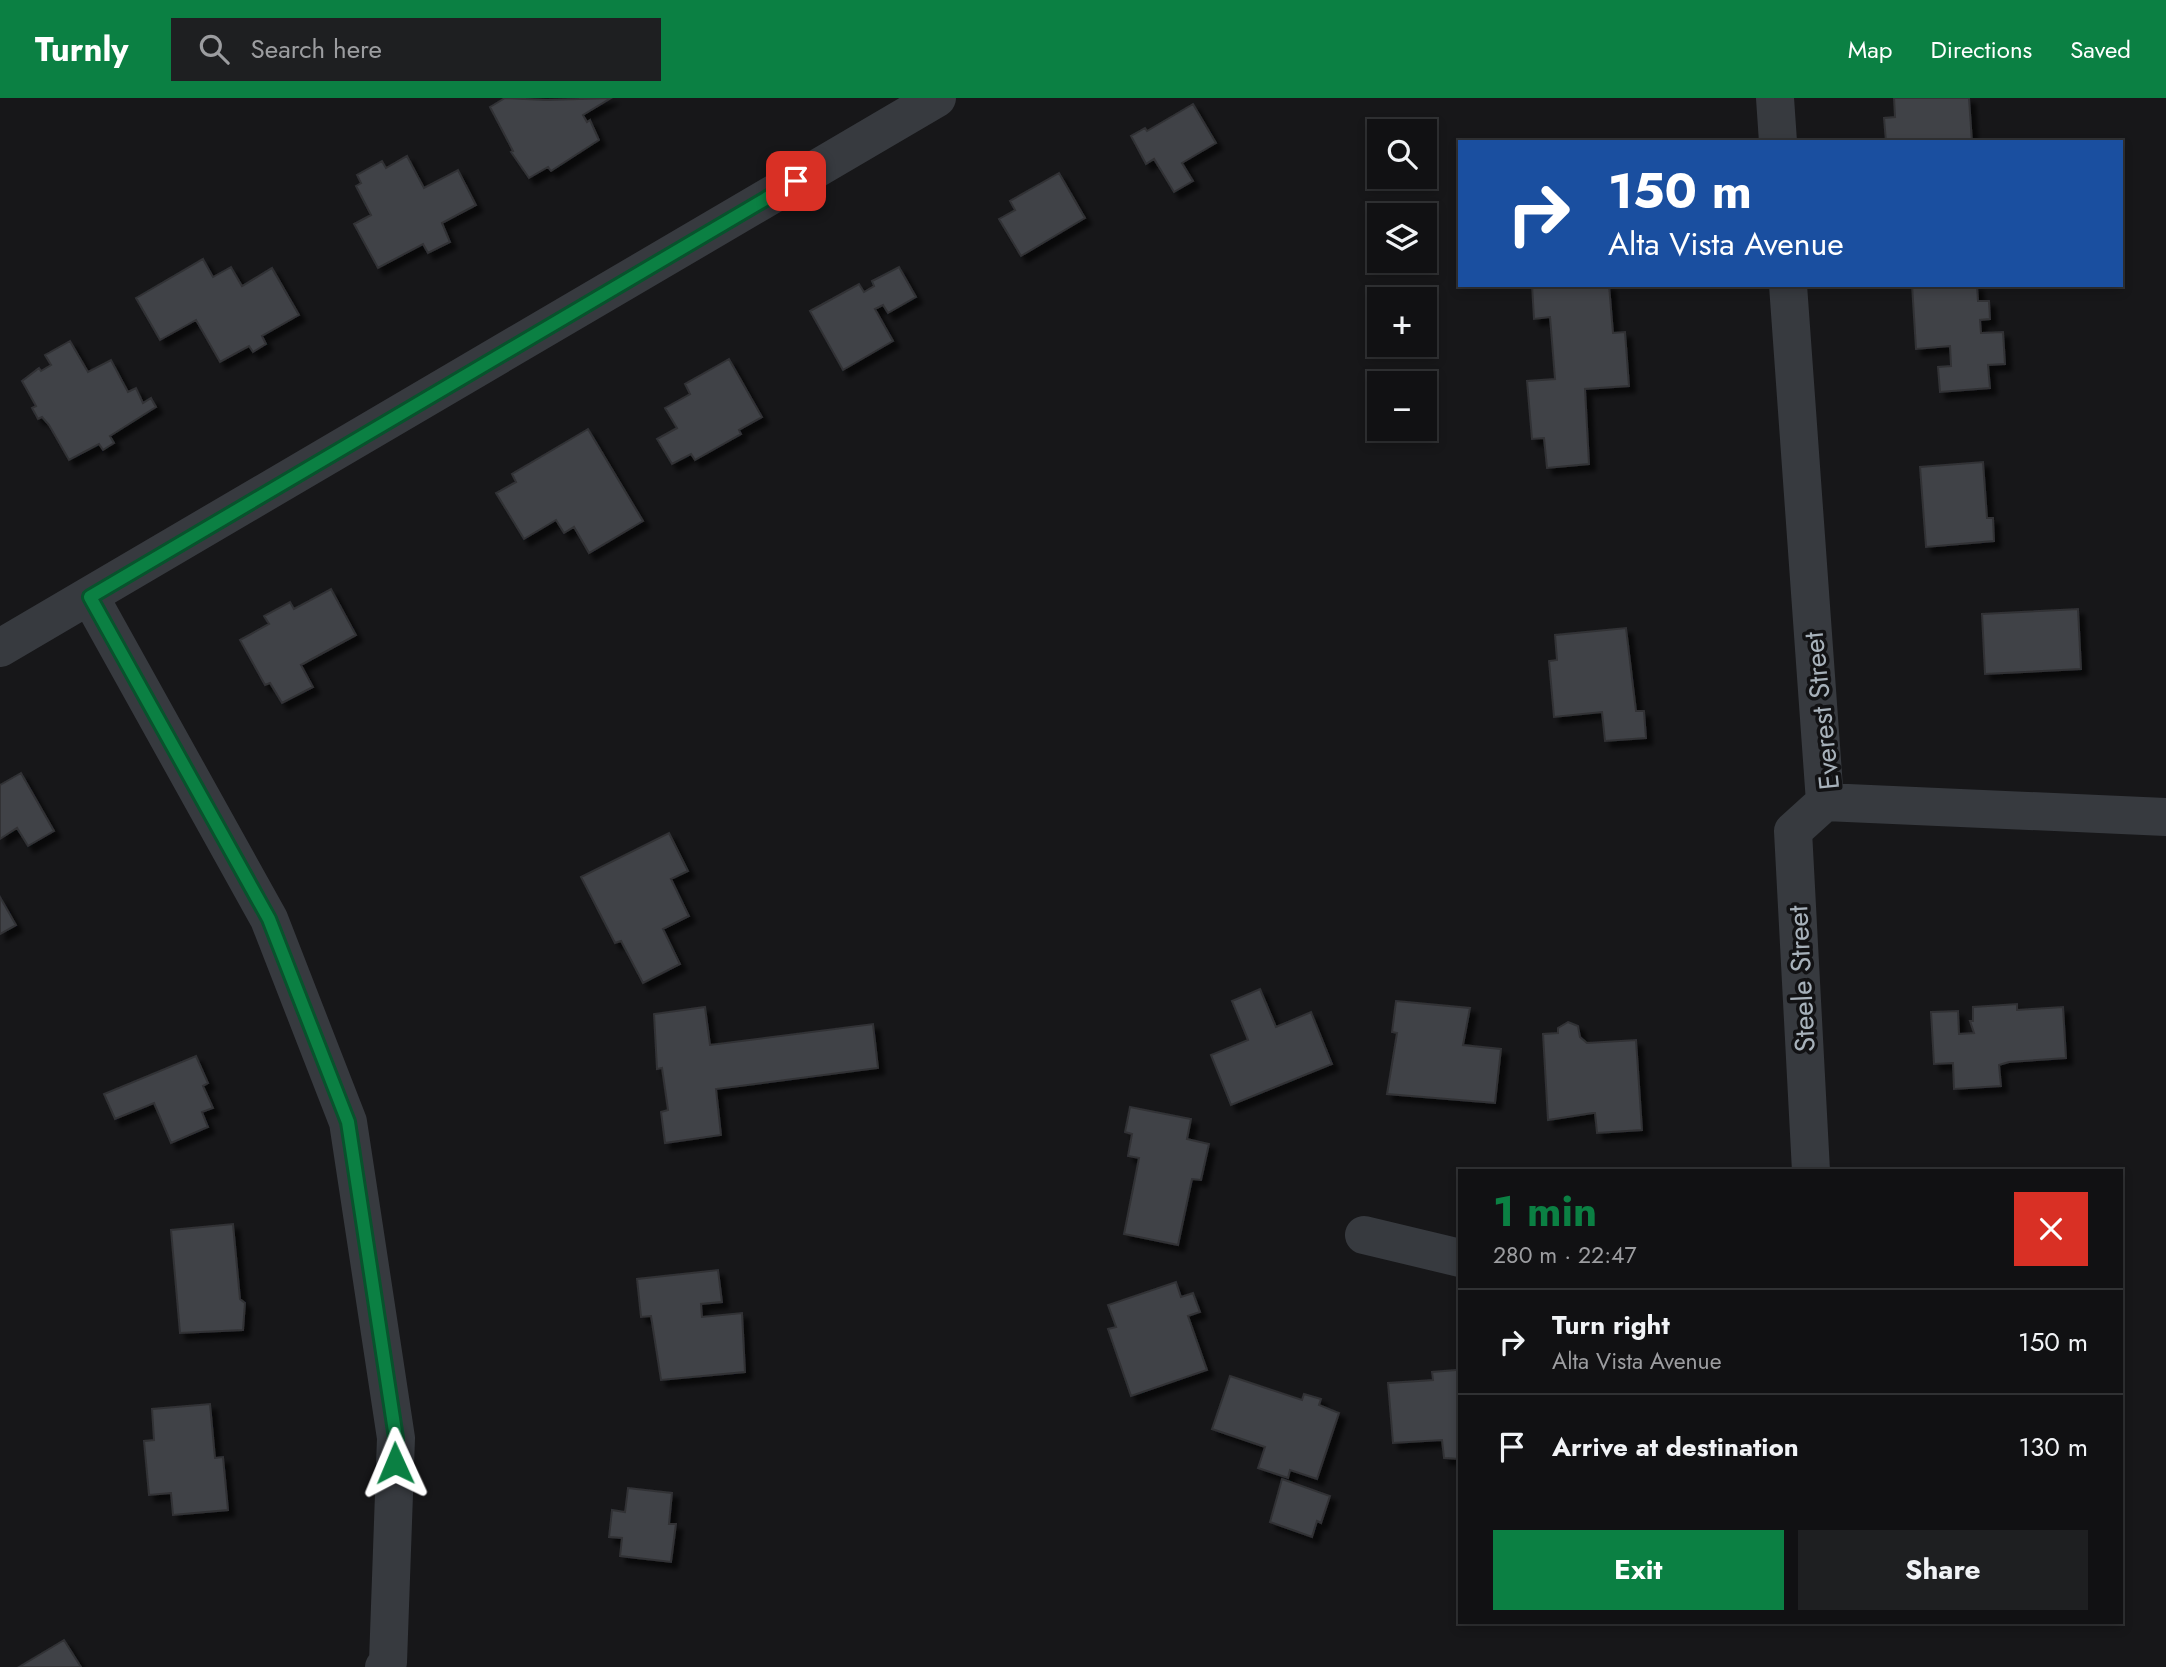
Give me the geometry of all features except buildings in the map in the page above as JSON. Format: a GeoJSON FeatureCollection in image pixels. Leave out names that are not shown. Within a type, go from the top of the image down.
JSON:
{"type":"FeatureCollection","features":[{"type":"Feature","properties":{"kind":"street"},"geometry":{"type":"LineString","coordinates":[[0,649],[937,98]]}},
{"type":"Feature","properties":{"kind":"street"},"geometry":{"type":"LineString","coordinates":[[1775,98],[1778,140]]}},
{"type":"Feature","properties":{"kind":"street","name":"Everest Street"},"geometry":{"type":"LineString","coordinates":[[1788,287],[1825,802],[2166,817]]}},
{"type":"Feature","properties":{"kind":"street"},"geometry":{"type":"LineString","coordinates":[[90,597],[269,919],[348,1122],[396,1438],[388,1662],[384,1667]]}},
{"type":"Feature","properties":{"kind":"street","name":"Steele Street"},"geometry":{"type":"LineString","coordinates":[[1811,1169],[1793,831],[1825,802]]}},
{"type":"Feature","properties":{"kind":"street"},"geometry":{"type":"LineString","coordinates":[[1364,1235],[1458,1258]]}},
{"type":"Feature","properties":{"kind":"route"},"geometry":{"type":"LineString","coordinates":[[395,1463],[396,1438],[348,1122],[269,919],[90,597],[796,181]]}}]}
